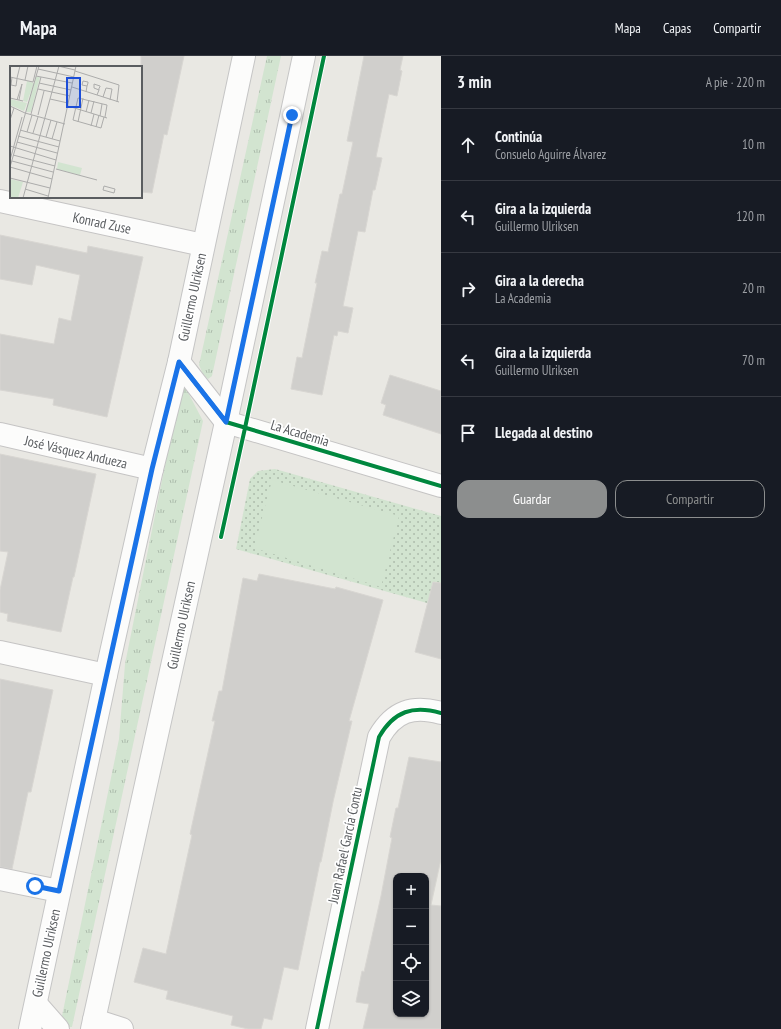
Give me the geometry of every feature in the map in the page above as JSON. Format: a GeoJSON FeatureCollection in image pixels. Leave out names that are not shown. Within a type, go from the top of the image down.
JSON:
{"type":"FeatureCollection","features":[{"type":"Feature","properties":{"kind":"main road","name":"Guillermo Ulriksen"},"geometry":{"type":"LineString","coordinates":[[30,1029],[152,469],[179,362],[244,56]]}},
{"type":"Feature","properties":{"kind":"main road","name":"Guillermo Ulriksen"},"geometry":{"type":"LineString","coordinates":[[93,1025],[226,422],[304,56]]}},
{"type":"Feature","properties":{"kind":"main road","name":"Konrad Zuse"},"geometry":{"type":"LineString","coordinates":[[0,201],[203,245]]}},
{"type":"Feature","properties":{"kind":"main road"},"geometry":{"type":"LineString","coordinates":[[179,362],[226,422]]}},
{"type":"Feature","properties":{"kind":"main road","name":"La Academia"},"geometry":{"type":"LineString","coordinates":[[226,422],[441,486]]}},
{"type":"Feature","properties":{"kind":"main road","name":"José Vásquez Andueza"},"geometry":{"type":"LineString","coordinates":[[0,434],[152,469]]}},
{"type":"Feature","properties":{"kind":"main road"},"geometry":{"type":"LineString","coordinates":[[0,652],[106,675]]}},
{"type":"Feature","properties":{"kind":"main road","name":"Juan Rafael García Contu"},"geometry":{"type":"LineString","coordinates":[[317,1029],[379,737],[391,720],[405,713],[420,709],[441,713]]}},
{"type":"Feature","properties":{"kind":"main road"},"geometry":{"type":"LineString","coordinates":[[0,878],[59,891]]}},
{"type":"Feature","properties":{"kind":"main road"},"geometry":{"type":"LineString","coordinates":[[36,1004],[58,1029]]}},
{"type":"Feature","properties":{"kind":"main road"},"geometry":{"type":"LineString","coordinates":[[93,1025],[122,1029]]}},
{"type":"Feature","properties":{"kind":"green space"},"geometry":{"type":"Polygon","coordinates":[[[267,56],[281,56],[212,376],[208,379],[203,374],[199,365],[267,56]]]}},
{"type":"Feature","properties":{"kind":"green space"},"geometry":{"type":"Polygon","coordinates":[[[182,381],[203,421],[72,1027],[69,1027],[62,1016],[119,739],[125,664],[182,381]]]}},
{"type":"Feature","properties":{"kind":"green space"},"geometry":{"type":"Polygon","coordinates":[[[275,469],[441,516],[441,607],[236,549],[250,479],[258,471],[275,469]]]}},
{"type":"Feature","properties":{"kind":"green space"},"geometry":{"type":"Polygon","coordinates":[[[272,480],[399,516],[381,587],[254,548],[272,480]]]}},
{"type":"Feature","properties":{"kind":"building"},"geometry":{"type":"Polygon","coordinates":[[[141,56],[184,56],[167,135],[164,134],[152,193],[142,192],[141,56]]]}},
{"type":"Feature","properties":{"kind":"building"},"geometry":{"type":"Polygon","coordinates":[[[364,56],[403,56],[400,70],[402,71],[397,96],[389,94],[376,157],[382,158],[375,190],[373,190],[365,232],[358,231],[343,306],[353,308],[348,333],[338,331],[337,336],[334,335],[322,395],[291,389],[297,357],[302,358],[322,251],[328,252],[340,194],[342,194],[353,142],[347,141],[364,56]]]}},
{"type":"Feature","properties":{"kind":"building"},"geometry":{"type":"Polygon","coordinates":[[[0,235],[87,253],[88,246],[143,257],[107,417],[53,405],[54,399],[0,390],[0,334],[54,344],[59,318],[71,321],[80,275],[36,265],[32,285],[0,279],[0,235]]]}},
{"type":"Feature","properties":{"kind":"building"},"geometry":{"type":"Polygon","coordinates":[[[390,375],[441,391],[441,434],[383,415],[386,405],[381,403],[390,375]]]}},
{"type":"Feature","properties":{"kind":"building"},"geometry":{"type":"Polygon","coordinates":[[[0,454],[96,474],[61,632],[7,621],[8,614],[0,612],[0,590],[8,552],[0,551],[0,454]]]}},
{"type":"Feature","properties":{"kind":"building"},"geometry":{"type":"Polygon","coordinates":[[[259,574],[335,589],[336,587],[383,600],[349,721],[352,721],[333,802],[298,970],[284,967],[272,1020],[264,1018],[261,1029],[248,1029],[231,1025],[233,1016],[166,999],[168,991],[134,982],[143,948],[166,954],[192,835],[190,834],[215,721],[212,721],[219,691],[222,691],[243,578],[257,581],[259,574]]]}},
{"type":"Feature","properties":{"kind":"building"},"geometry":{"type":"Polygon","coordinates":[[[433,582],[441,583],[441,659],[415,652],[433,582]]]}},
{"type":"Feature","properties":{"kind":"building"},"geometry":{"type":"Polygon","coordinates":[[[0,679],[53,690],[31,792],[28,792],[12,869],[0,867],[0,679]]]}},
{"type":"Feature","properties":{"kind":"building"},"geometry":{"type":"Polygon","coordinates":[[[409,757],[441,762],[441,859],[431,905],[441,906],[441,1029],[363,1029],[369,1004],[356,1002],[362,971],[364,972],[381,896],[396,808],[398,808],[409,757]]]}},
{"type":"Feature","properties":{"kind":"cycle path"},"geometry":{"type":"LineString","coordinates":[[221,537],[324,56]]}},
{"type":"Feature","properties":{"kind":"cycle path"},"geometry":{"type":"LineString","coordinates":[[179,362],[226,422],[441,486]]}},
{"type":"Feature","properties":{"kind":"cycle path"},"geometry":{"type":"LineString","coordinates":[[317,1029],[379,737],[391,721],[405,712],[422,710],[441,713]]}},
{"type":"Feature","properties":{"kind":"route"},"geometry":{"type":"LineString","coordinates":[[35,886],[59,891],[152,469],[179,362],[226,422],[292,115]]}}]}
